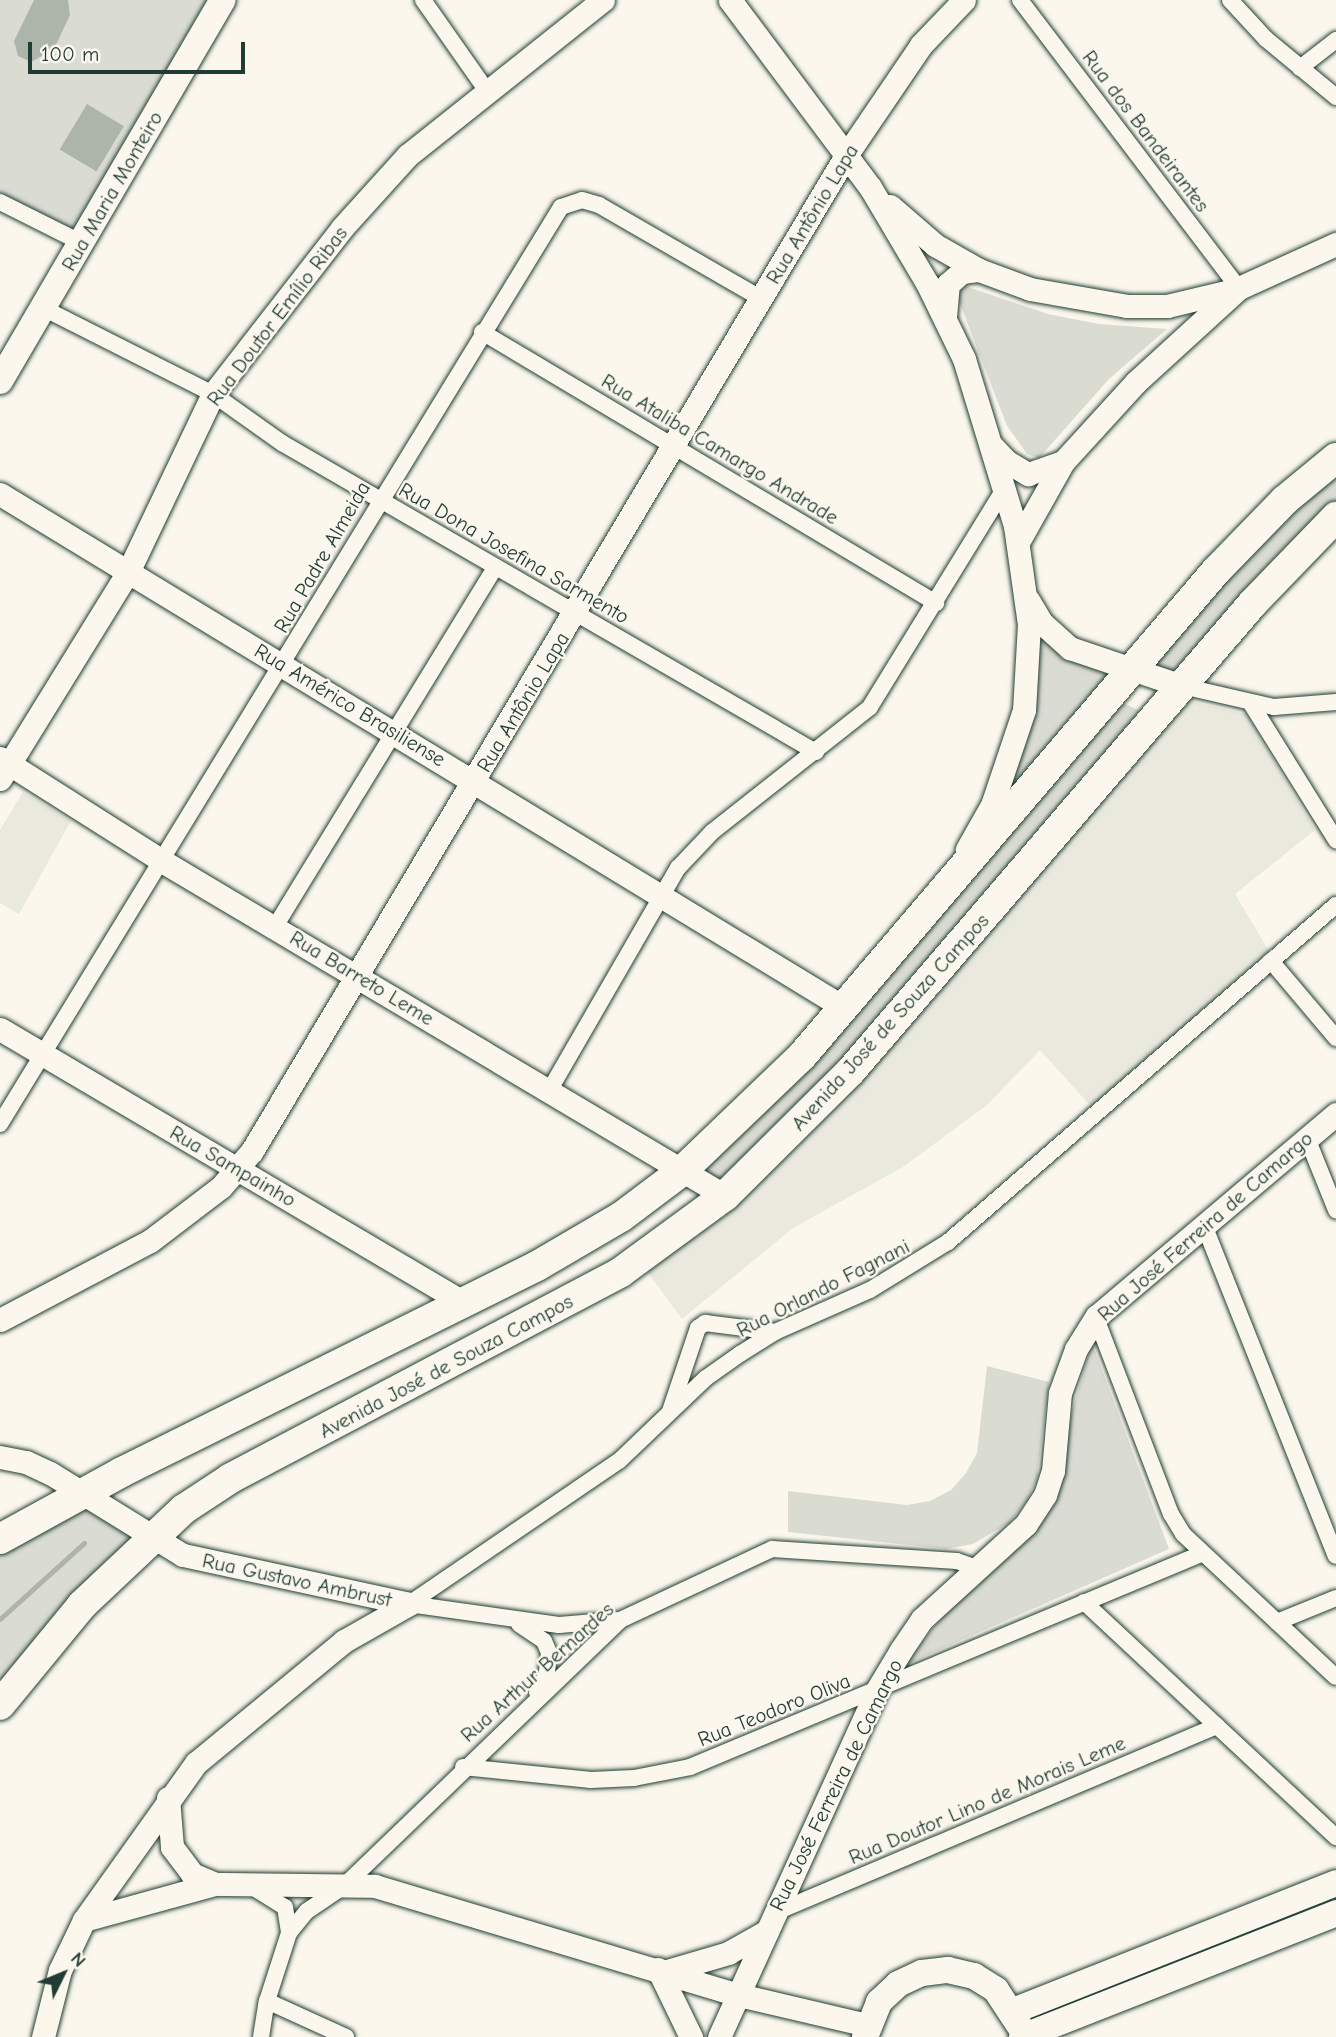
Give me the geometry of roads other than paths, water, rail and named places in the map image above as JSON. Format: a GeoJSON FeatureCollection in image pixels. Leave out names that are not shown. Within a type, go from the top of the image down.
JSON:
{"type":"FeatureCollection","features":[{"type":"Feature","properties":{"kind":"highway","name":"Avenida José de Souza Campos"},"geometry":{"type":"LineString","coordinates":[[0,1539],[83,1492],[466,1304],[610,1223],[682,1171],[802,1056],[1216,570],[1285,500],[1336,458]]}},
{"type":"Feature","properties":{"kind":"highway","name":"Avenida José de Souza Campos"},"geometry":{"type":"LineString","coordinates":[[0,1705],[82,1605],[149,1538],[231,1478],[621,1272],[725,1196],[850,1072],[1182,686],[1336,517]]}},
{"type":"Feature","properties":{"kind":"highway"},"geometry":{"type":"LineString","coordinates":[[383,1399],[479,1334],[483,1321],[466,1304]]}},
{"type":"Feature","properties":{"kind":"main road","name":"Rua Maria Monteiro"},"geometry":{"type":"LineString","coordinates":[[0,381],[45,309],[223,0]]}},
{"type":"Feature","properties":{"kind":"main road"},"geometry":{"type":"LineString","coordinates":[[1013,2011],[1336,1883]]}},
{"type":"Feature","properties":{"kind":"main road"},"geometry":{"type":"LineString","coordinates":[[866,2031],[888,1993],[922,1973],[948,1970],[974,1976],[996,1990],[1013,2011],[1022,2037],[1336,1913]]}},
{"type":"Feature","properties":{"kind":"street"},"geometry":{"type":"LineString","coordinates":[[423,0],[487,91]]}},
{"type":"Feature","properties":{"kind":"street","name":"Rua Doutor Emílio Ribas"},"geometry":{"type":"LineString","coordinates":[[3,767],[128,570],[213,394],[358,210],[408,155],[603,0]]}},
{"type":"Feature","properties":{"kind":"street"},"geometry":{"type":"LineString","coordinates":[[730,0],[870,187],[935,245],[979,270],[1078,301],[1167,306],[1239,288],[1336,244]]}},
{"type":"Feature","properties":{"kind":"street","name":"Rua Antônio Lapa"},"geometry":{"type":"LineString","coordinates":[[0,1320],[150,1241],[238,1170],[476,782],[676,448],[845,157],[921,45],[964,0]]}},
{"type":"Feature","properties":{"kind":"street","name":"Rua dos Bandeirantes"},"geometry":{"type":"LineString","coordinates":[[1020,0],[1239,288]]}},
{"type":"Feature","properties":{"kind":"street"},"geometry":{"type":"LineString","coordinates":[[1230,0],[1300,68],[1336,97]]}},
{"type":"Feature","properties":{"kind":"street"},"geometry":{"type":"LineString","coordinates":[[1300,68],[1336,40]]}},
{"type":"Feature","properties":{"kind":"street"},"geometry":{"type":"LineString","coordinates":[[870,187],[945,317],[991,444],[1017,534],[1026,597],[1029,668],[1014,750],[992,805],[947,886]]}},
{"type":"Feature","properties":{"kind":"street","name":"Rua Padre Almeida"},"geometry":{"type":"LineString","coordinates":[[0,1124],[283,664],[551,218],[561,207],[582,200],[599,205],[762,299]]}},
{"type":"Feature","properties":{"kind":"street"},"geometry":{"type":"LineString","coordinates":[[0,202],[82,243]]}},
{"type":"Feature","properties":{"kind":"street"},"geometry":{"type":"LineString","coordinates":[[945,317],[948,284],[962,272],[979,270]]}},
{"type":"Feature","properties":{"kind":"street"},"geometry":{"type":"LineString","coordinates":[[1017,534],[1063,462],[1116,401],[1239,288]]}},
{"type":"Feature","properties":{"kind":"street"},"geometry":{"type":"LineString","coordinates":[[1167,306],[1186,320],[1189,333]]}},
{"type":"Feature","properties":{"kind":"street","name":"Rua Dona Josefina Sarmento"},"geometry":{"type":"LineString","coordinates":[[45,309],[213,394],[282,443],[816,752]]}},
{"type":"Feature","properties":{"kind":"street","name":"Rua Ataliba Camargo Andrade"},"geometry":{"type":"LineString","coordinates":[[482,332],[936,603]]}},
{"type":"Feature","properties":{"kind":"street"},"geometry":{"type":"LineString","coordinates":[[991,444],[1006,461],[1028,474],[1063,462]]}},
{"type":"Feature","properties":{"kind":"street"},"geometry":{"type":"LineString","coordinates":[[550,1091],[659,897],[712,832],[870,707],[1004,489]]}},
{"type":"Feature","properties":{"kind":"street","name":"Rua Américo Brasiliense"},"geometry":{"type":"LineString","coordinates":[[0,494],[843,1007]]}},
{"type":"Feature","properties":{"kind":"street"},"geometry":{"type":"LineString","coordinates":[[980,529],[1017,534]]}},
{"type":"Feature","properties":{"kind":"street"},"geometry":{"type":"LineString","coordinates":[[276,926],[495,568]]}},
{"type":"Feature","properties":{"kind":"street"},"geometry":{"type":"LineString","coordinates":[[1026,597],[1042,623],[1070,648],[1131,669],[1182,686],[1274,707],[1336,702]]}},
{"type":"Feature","properties":{"kind":"street"},"geometry":{"type":"LineString","coordinates":[[1250,702],[1336,840]]}},
{"type":"Feature","properties":{"kind":"street","name":"Rua Barreto Leme"},"geometry":{"type":"LineString","coordinates":[[3,767],[360,975],[725,1196]]}},
{"type":"Feature","properties":{"kind":"street","name":"Rua Orlando Fagnani"},"geometry":{"type":"LineString","coordinates":[[409,1604],[619,1461],[706,1378],[775,1332],[870,1290],[948,1242],[1336,905]]}},
{"type":"Feature","properties":{"kind":"street"},"geometry":{"type":"LineString","coordinates":[[1271,961],[1336,1038]]}},
{"type":"Feature","properties":{"kind":"street","name":"Rua Sampainho"},"geometry":{"type":"LineString","coordinates":[[0,1029],[466,1304]]}},
{"type":"Feature","properties":{"kind":"street","name":"Rua José Ferreira de Camargo"},"geometry":{"type":"LineString","coordinates":[[719,2037],[877,1690],[922,1619],[1026,1524],[1045,1495],[1053,1471],[1060,1393],[1076,1349],[1096,1318],[1336,1114]]}},
{"type":"Feature","properties":{"kind":"street"},"geometry":{"type":"LineString","coordinates":[[1307,1138],[1336,1210]]}},
{"type":"Feature","properties":{"kind":"street"},"geometry":{"type":"LineString","coordinates":[[1204,1225],[1336,1556]]}},
{"type":"Feature","properties":{"kind":"street"},"geometry":{"type":"LineString","coordinates":[[1096,1318],[1171,1514],[1201,1553],[1336,1677]]}},
{"type":"Feature","properties":{"kind":"street"},"geometry":{"type":"LineString","coordinates":[[667,1416],[698,1328],[705,1323],[775,1332]]}},
{"type":"Feature","properties":{"kind":"street","name":"Rua Gustavo Ambrust"},"geometry":{"type":"LineString","coordinates":[[0,1457],[26,1462],[83,1492],[149,1538],[183,1555],[409,1604],[511,1620],[559,1625],[620,1620]]}},
{"type":"Feature","properties":{"kind":"street","name":"Rua Arthur Bernardes"},"geometry":{"type":"LineString","coordinates":[[261,2037],[267,2001],[289,1933],[307,1911],[344,1886],[463,1767],[620,1620],[772,1549],[957,1561],[976,1568]]}},
{"type":"Feature","properties":{"kind":"street","name":"Rua Teodoro Oliva"},"geometry":{"type":"LineString","coordinates":[[463,1767],[591,1780],[634,1778],[730,1753],[1201,1553]]}},
{"type":"Feature","properties":{"kind":"street"},"geometry":{"type":"LineString","coordinates":[[1277,1622],[1336,1598]]}},
{"type":"Feature","properties":{"kind":"street"},"geometry":{"type":"LineString","coordinates":[[1084,1602],[1336,1837]]}},
{"type":"Feature","properties":{"kind":"street"},"geometry":{"type":"LineString","coordinates":[[43,2037],[60,1970],[84,1920],[196,1763],[267,1701],[344,1641],[409,1604]]}},
{"type":"Feature","properties":{"kind":"street"},"geometry":{"type":"LineString","coordinates":[[511,1620],[534,1631],[549,1653],[545,1681],[530,1706]]}},
{"type":"Feature","properties":{"kind":"street","name":"Rua Doutor Lino de Morais Leme"},"geometry":{"type":"LineString","coordinates":[[770,1922],[1217,1726]]}},
{"type":"Feature","properties":{"kind":"street"},"geometry":{"type":"LineString","coordinates":[[169,1798],[172,1847],[192,1874],[215,1884]]}},
{"type":"Feature","properties":{"kind":"street"},"geometry":{"type":"LineString","coordinates":[[84,1920],[215,1884],[375,1886],[424,1897],[739,1995],[866,2031]]}},
{"type":"Feature","properties":{"kind":"street"},"geometry":{"type":"LineString","coordinates":[[245,1884],[285,1907],[289,1933]]}},
{"type":"Feature","properties":{"kind":"street"},"geometry":{"type":"LineString","coordinates":[[661,1970],[728,1953],[770,1922]]}},
{"type":"Feature","properties":{"kind":"street"},"geometry":{"type":"LineString","coordinates":[[661,1970],[691,2037]]}},
{"type":"Feature","properties":{"kind":"street"},"geometry":{"type":"LineString","coordinates":[[267,2001],[346,2037]]}},
{"type":"Feature","properties":{"kind":"waterway"},"geometry":{"type":"LineString","coordinates":[[0,1619],[84,1543]]}}]}
